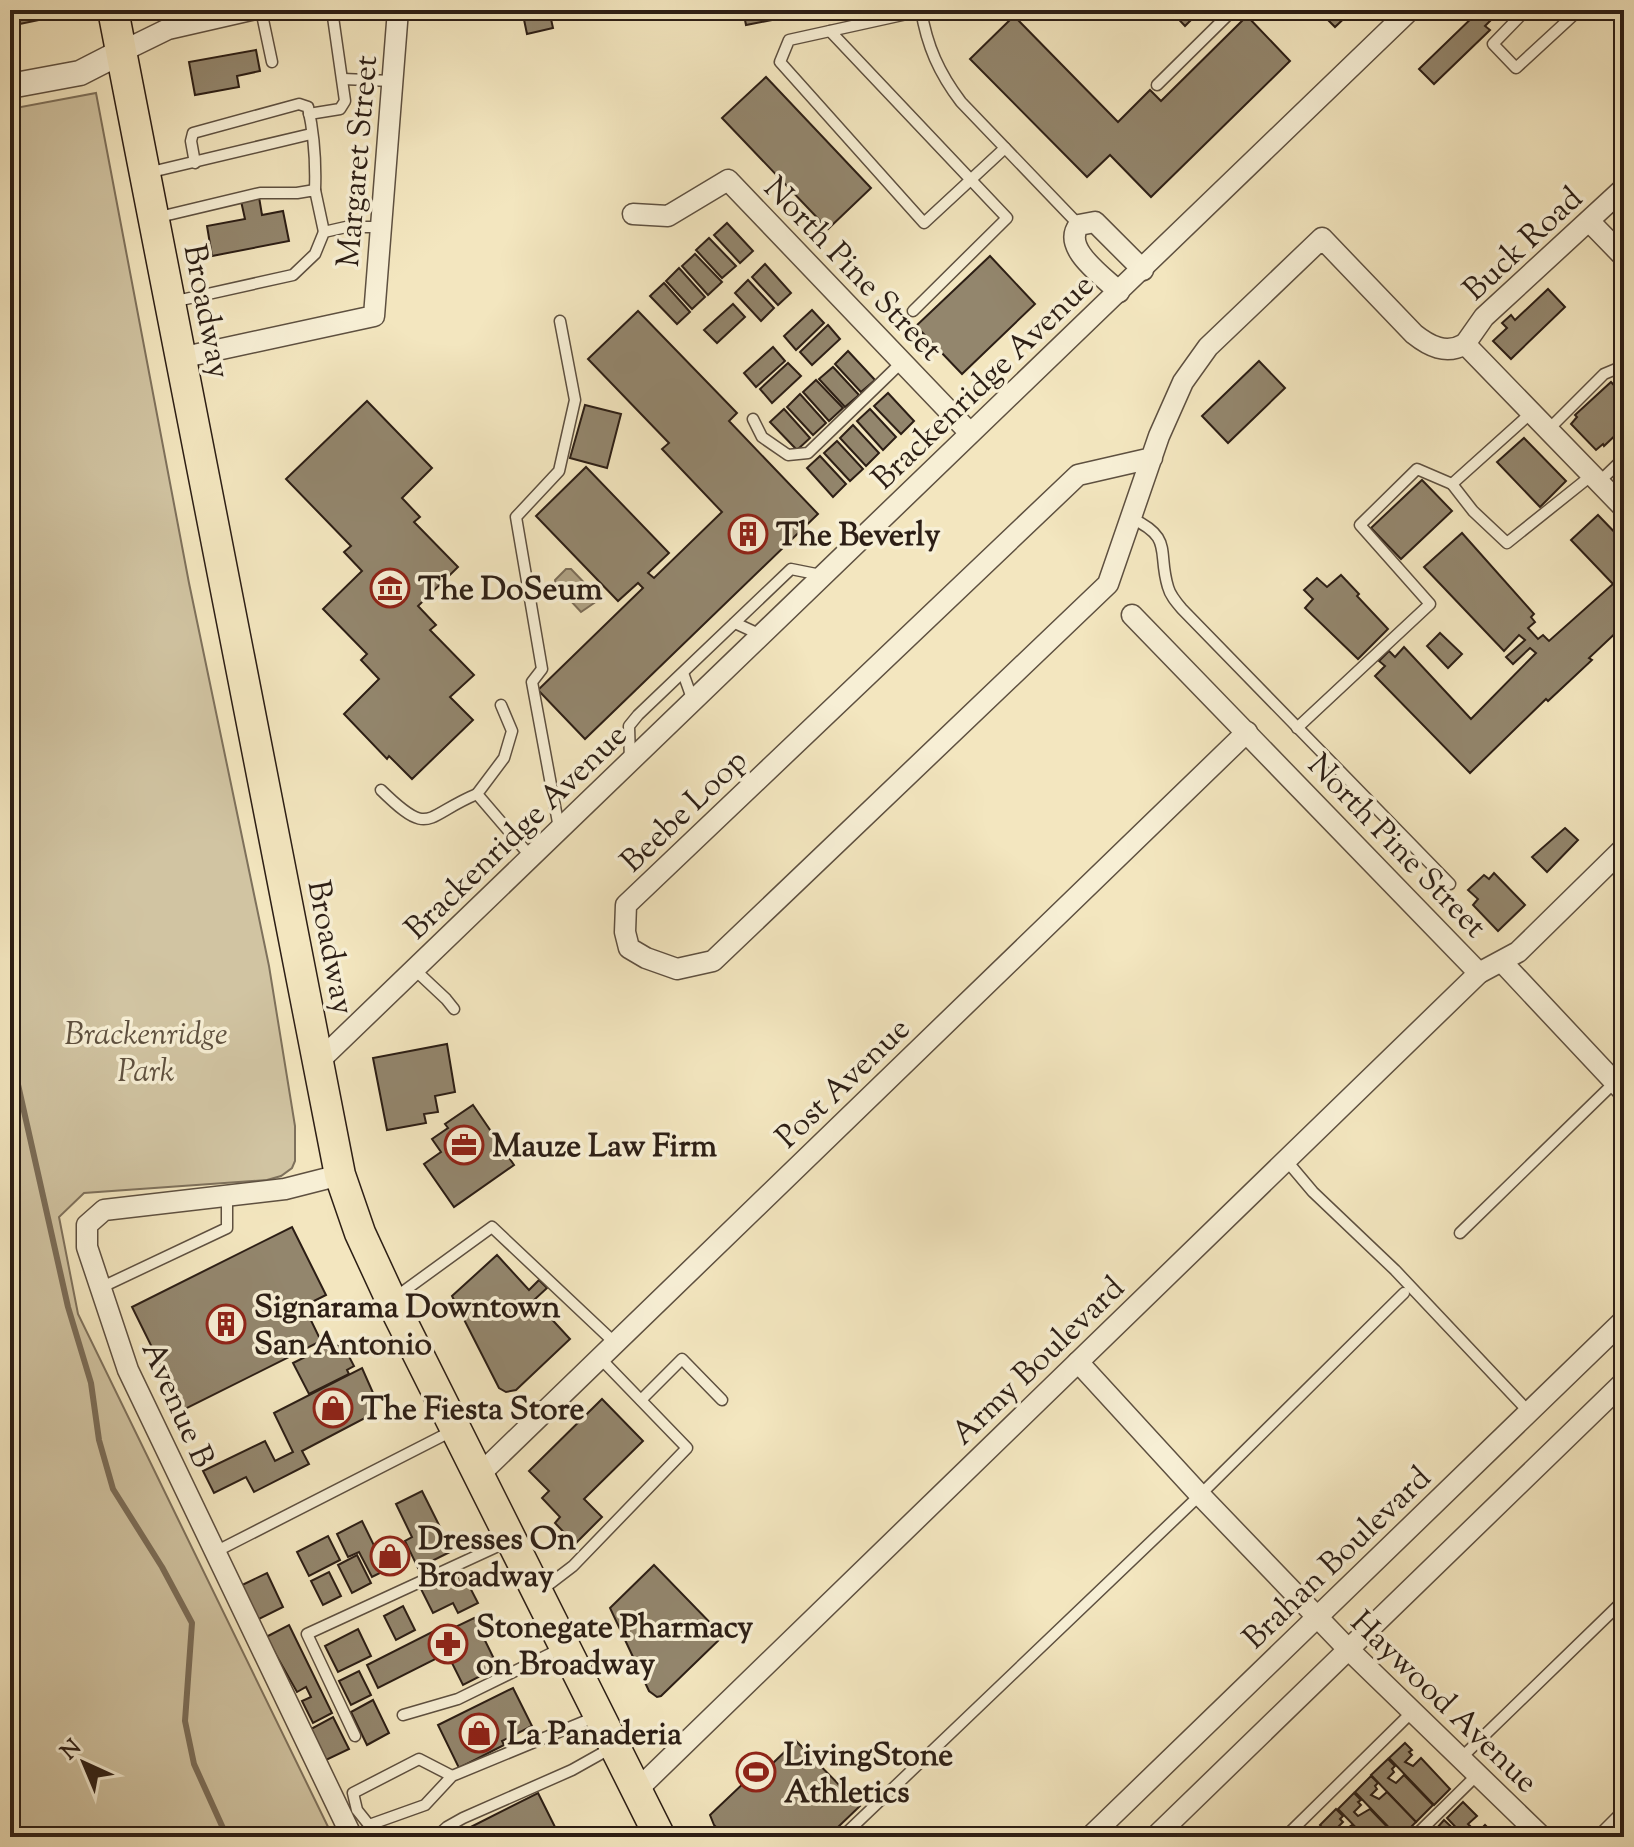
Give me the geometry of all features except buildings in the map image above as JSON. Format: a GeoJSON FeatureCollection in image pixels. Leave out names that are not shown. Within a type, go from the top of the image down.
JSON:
{"type":"FeatureCollection","features":[{"type":"Feature","properties":{"kind":"main road","name":"Broadway"},"geometry":{"type":"LineString","coordinates":[[113,10],[340,1175],[360,1233],[391,1300],[660,1837]]}},
{"type":"Feature","properties":{"kind":"street"},"geometry":{"type":"LineString","coordinates":[[10,86],[80,73],[168,29],[251,10]]}},
{"type":"Feature","properties":{"kind":"street","name":"Margaret Street"},"geometry":{"type":"LineString","coordinates":[[180,358],[374,316],[398,10]]}},
{"type":"Feature","properties":{"kind":"street","name":"Brackenridge Avenue"},"geometry":{"type":"LineString","coordinates":[[318,1062],[1410,10]]}},
{"type":"Feature","properties":{"kind":"street","name":"North Pine Street"},"geometry":{"type":"LineString","coordinates":[[633,214],[668,216],[728,180],[970,433]]}},
{"type":"Feature","properties":{"kind":"street","name":"Buck Road"},"geometry":{"type":"LineString","coordinates":[[1465,344],[1484,317],[1624,188]]}},
{"type":"Feature","properties":{"kind":"street"},"geometry":{"type":"LineString","coordinates":[[1589,221],[1624,257]]}},
{"type":"Feature","properties":{"kind":"street"},"geometry":{"type":"LineString","coordinates":[[1119,292],[1075,248],[1073,236],[1079,225],[1095,222],[1143,270]]}},
{"type":"Feature","properties":{"kind":"street"},"geometry":{"type":"LineString","coordinates":[[1131,518],[1168,412],[1183,382],[1208,347],[1322,238],[1414,334],[1430,346],[1448,350],[1465,344],[1624,508]]}},
{"type":"Feature","properties":{"kind":"street","name":"Beebe Loop"},"geometry":{"type":"LineString","coordinates":[[1131,518],[1108,584],[713,961],[677,969],[629,948],[625,932],[626,905],[1078,475],[1152,458]]}},
{"type":"Feature","properties":{"kind":"street","name":"North Pine Street"},"geometry":{"type":"LineString","coordinates":[[1132,615],[1479,973],[1503,963],[1619,1080]]}},
{"type":"Feature","properties":{"kind":"street","name":"Post Avenue"},"geometry":{"type":"LineString","coordinates":[[479,1475],[1247,732]]}},
{"type":"Feature","properties":{"kind":"street"},"geometry":{"type":"LineString","coordinates":[[1503,963],[1624,848]]}},
{"type":"Feature","properties":{"kind":"street","name":"Army Boulevard"},"geometry":{"type":"LineString","coordinates":[[637,1790],[1479,973]]}},
{"type":"Feature","properties":{"kind":"street","name":"Avenue B"},"geometry":{"type":"LineString","coordinates":[[340,1175],[285,1189],[104,1210],[87,1225],[87,1247],[128,1370],[215,1552],[350,1814],[352,1837]]}},
{"type":"Feature","properties":{"kind":"street","name":"Brahan Boulevard"},"geometry":{"type":"LineString","coordinates":[[1090,1837],[1624,1320]]}},
{"type":"Feature","properties":{"kind":"street","name":"Haywood Avenue"},"geometry":{"type":"LineString","coordinates":[[1078,1362],[1347,1648],[1542,1837]]}},
{"type":"Feature","properties":{"kind":"street"},"geometry":{"type":"LineString","coordinates":[[1166,1834],[1347,1648],[1624,1382]]}},
{"type":"Feature","properties":{"kind":"street"},"geometry":{"type":"LineString","coordinates":[[1607,1837],[1624,1820]]}},
{"type":"Feature","properties":{"kind":"lane"},"geometry":{"type":"LineString","coordinates":[[261,10],[272,62]]}},
{"type":"Feature","properties":{"kind":"lane"},"geometry":{"type":"LineString","coordinates":[[309,114],[340,109],[345,101],[332,10]]}},
{"type":"Feature","properties":{"kind":"lane"},"geometry":{"type":"LineString","coordinates":[[1005,148],[924,223],[780,62],[789,40],[922,10],[932,54],[949,85],[1079,225]]}},
{"type":"Feature","properties":{"kind":"lane"},"geometry":{"type":"LineString","coordinates":[[1157,85],[1233,10]]}},
{"type":"Feature","properties":{"kind":"lane"},"geometry":{"type":"LineString","coordinates":[[1526,10],[1493,44],[1516,68],[1579,10]]}},
{"type":"Feature","properties":{"kind":"lane"},"geometry":{"type":"LineString","coordinates":[[830,31],[1007,218],[913,311]]}},
{"type":"Feature","properties":{"kind":"lane"},"geometry":{"type":"LineString","coordinates":[[343,79],[392,81]]}},
{"type":"Feature","properties":{"kind":"lane"},"geometry":{"type":"LineString","coordinates":[[170,303],[293,275],[315,254],[324,232],[315,190],[316,157],[308,107],[299,104],[193,133],[191,141],[195,163]]}},
{"type":"Feature","properties":{"kind":"lane"},"geometry":{"type":"LineString","coordinates":[[145,174],[311,134]]}},
{"type":"Feature","properties":{"kind":"lane"},"geometry":{"type":"LineString","coordinates":[[154,219],[260,193],[315,190]]}},
{"type":"Feature","properties":{"kind":"lane"},"geometry":{"type":"LineString","coordinates":[[324,232],[346,227],[381,227]]}},
{"type":"Feature","properties":{"kind":"lane"},"geometry":{"type":"LineString","coordinates":[[559,830],[532,682],[542,669],[516,517],[559,471],[572,414],[575,400],[560,321]]}},
{"type":"Feature","properties":{"kind":"lane"},"geometry":{"type":"LineString","coordinates":[[753,419],[762,437],[788,455],[808,453],[903,361]]}},
{"type":"Feature","properties":{"kind":"lane"},"geometry":{"type":"LineString","coordinates":[[1548,430],[1604,374],[1616,369],[1624,370]]}},
{"type":"Feature","properties":{"kind":"lane"},"geometry":{"type":"LineString","coordinates":[[1452,484],[1531,413]]}},
{"type":"Feature","properties":{"kind":"lane"},"geometry":{"type":"LineString","coordinates":[[1297,728],[1430,604],[1360,525],[1417,469],[1452,484],[1473,511],[1507,543],[1624,458]]}},
{"type":"Feature","properties":{"kind":"lane"},"geometry":{"type":"LineString","coordinates":[[1131,518],[1149,526],[1159,538],[1165,554],[1168,591],[1182,609],[1450,884]]}},
{"type":"Feature","properties":{"kind":"lane"},"geometry":{"type":"LineString","coordinates":[[630,761],[629,726],[683,673],[791,569],[823,575]]}},
{"type":"Feature","properties":{"kind":"lane"},"geometry":{"type":"LineString","coordinates":[[735,623],[761,635]]}},
{"type":"Feature","properties":{"kind":"lane"},"geometry":{"type":"LineString","coordinates":[[683,673],[693,701]]}},
{"type":"Feature","properties":{"kind":"lane"},"geometry":{"type":"LineString","coordinates":[[381,790],[413,819],[435,818],[454,804],[477,794],[504,758],[512,731],[501,705]]}},
{"type":"Feature","properties":{"kind":"lane"},"geometry":{"type":"LineString","coordinates":[[477,794],[531,857]]}},
{"type":"Feature","properties":{"kind":"lane"},"geometry":{"type":"LineString","coordinates":[[414,969],[454,1009]]}},
{"type":"Feature","properties":{"kind":"lane"},"geometry":{"type":"LineString","coordinates":[[1460,1233],[1619,1080]]}},
{"type":"Feature","properties":{"kind":"lane"},"geometry":{"type":"LineString","coordinates":[[1286,1160],[1313,1192],[1395,1270],[1529,1412]]}},
{"type":"Feature","properties":{"kind":"lane"},"geometry":{"type":"LineString","coordinates":[[100,1288],[227,1228],[227,1194]]}},
{"type":"Feature","properties":{"kind":"lane"},"geometry":{"type":"LineString","coordinates":[[391,1300],[492,1227],[608,1350],[641,1400],[687,1448],[573,1566],[537,1593]]}},
{"type":"Feature","properties":{"kind":"lane"},"geometry":{"type":"LineString","coordinates":[[842,1837],[1200,1495],[1404,1293]]}},
{"type":"Feature","properties":{"kind":"lane"},"geometry":{"type":"LineString","coordinates":[[641,1400],[682,1359],[722,1400]]}},
{"type":"Feature","properties":{"kind":"lane"},"geometry":{"type":"LineString","coordinates":[[215,1552],[456,1429]]}},
{"type":"Feature","properties":{"kind":"lane"},"geometry":{"type":"LineString","coordinates":[[355,1736],[307,1634],[511,1540]]}},
{"type":"Feature","properties":{"kind":"lane"},"geometry":{"type":"LineString","coordinates":[[1460,1759],[1624,1600]]}},
{"type":"Feature","properties":{"kind":"lane"},"geometry":{"type":"LineString","coordinates":[[403,1715],[458,1699],[564,1647]]}},
{"type":"Feature","properties":{"kind":"lane"},"geometry":{"type":"LineString","coordinates":[[1285,1837],[1412,1712]]}},
{"type":"Feature","properties":{"kind":"lane"},"geometry":{"type":"LineString","coordinates":[[452,1776],[419,1759],[353,1793],[350,1814],[369,1825],[425,1805],[452,1776],[599,1715]]}},
{"type":"Feature","properties":{"kind":"lane"},"geometry":{"type":"LineString","coordinates":[[436,1837],[463,1818],[572,1770],[614,1746]]}},
{"type":"Feature","properties":{"kind":"lane"},"geometry":{"type":"LineString","coordinates":[[1414,1837],[1477,1775]]}},
{"type":"Feature","properties":{"kind":"green space","name":"Brackenridge Park"},"geometry":{"type":"Polygon","coordinates":[[[96,93],[189,583],[269,966],[295,1126],[295,1161],[292,1168],[281,1176],[267,1180],[84,1193],[59,1217],[78,1314],[333,1837],[10,1837],[10,109],[96,93]]]}},
{"type":"Feature","properties":{"kind":"shaded area"},"geometry":{"type":"Polygon","coordinates":[[[566,569],[571,569],[597,596],[597,601],[581,612],[556,585],[555,580],[566,569]]]}},
{"type":"Feature","properties":{"kind":"waterway"},"geometry":{"type":"LineString","coordinates":[[10,1049],[68,1307],[91,1383],[99,1440],[113,1489],[162,1567],[192,1623],[185,1721],[194,1764],[227,1837]]}},
{"type":"Feature","properties":{"kind":"place","name":"The Beverly"},"geometry":{"type":"Point","coordinates":[748,534]}},
{"type":"Feature","properties":{"kind":"place","name":"The DoSeum"},"geometry":{"type":"Point","coordinates":[390,588]}},
{"type":"Feature","properties":{"kind":"place","name":"Mauze Law Firm"},"geometry":{"type":"Point","coordinates":[464,1145]}},
{"type":"Feature","properties":{"kind":"place","name":"Signarama Downtown San Antonio"},"geometry":{"type":"Point","coordinates":[226,1324]}},
{"type":"Feature","properties":{"kind":"place","name":"The Fiesta Store"},"geometry":{"type":"Point","coordinates":[333,1408]}},
{"type":"Feature","properties":{"kind":"place","name":"Dresses On Broadway"},"geometry":{"type":"Point","coordinates":[390,1556]}},
{"type":"Feature","properties":{"kind":"place","name":"Stonegate Pharmacy on Broadway"},"geometry":{"type":"Point","coordinates":[448,1644]}},
{"type":"Feature","properties":{"kind":"place","name":"La Panaderia"},"geometry":{"type":"Point","coordinates":[479,1733]}},
{"type":"Feature","properties":{"kind":"place","name":"LivingStone Athletics"},"geometry":{"type":"Point","coordinates":[756,1772]}}]}
